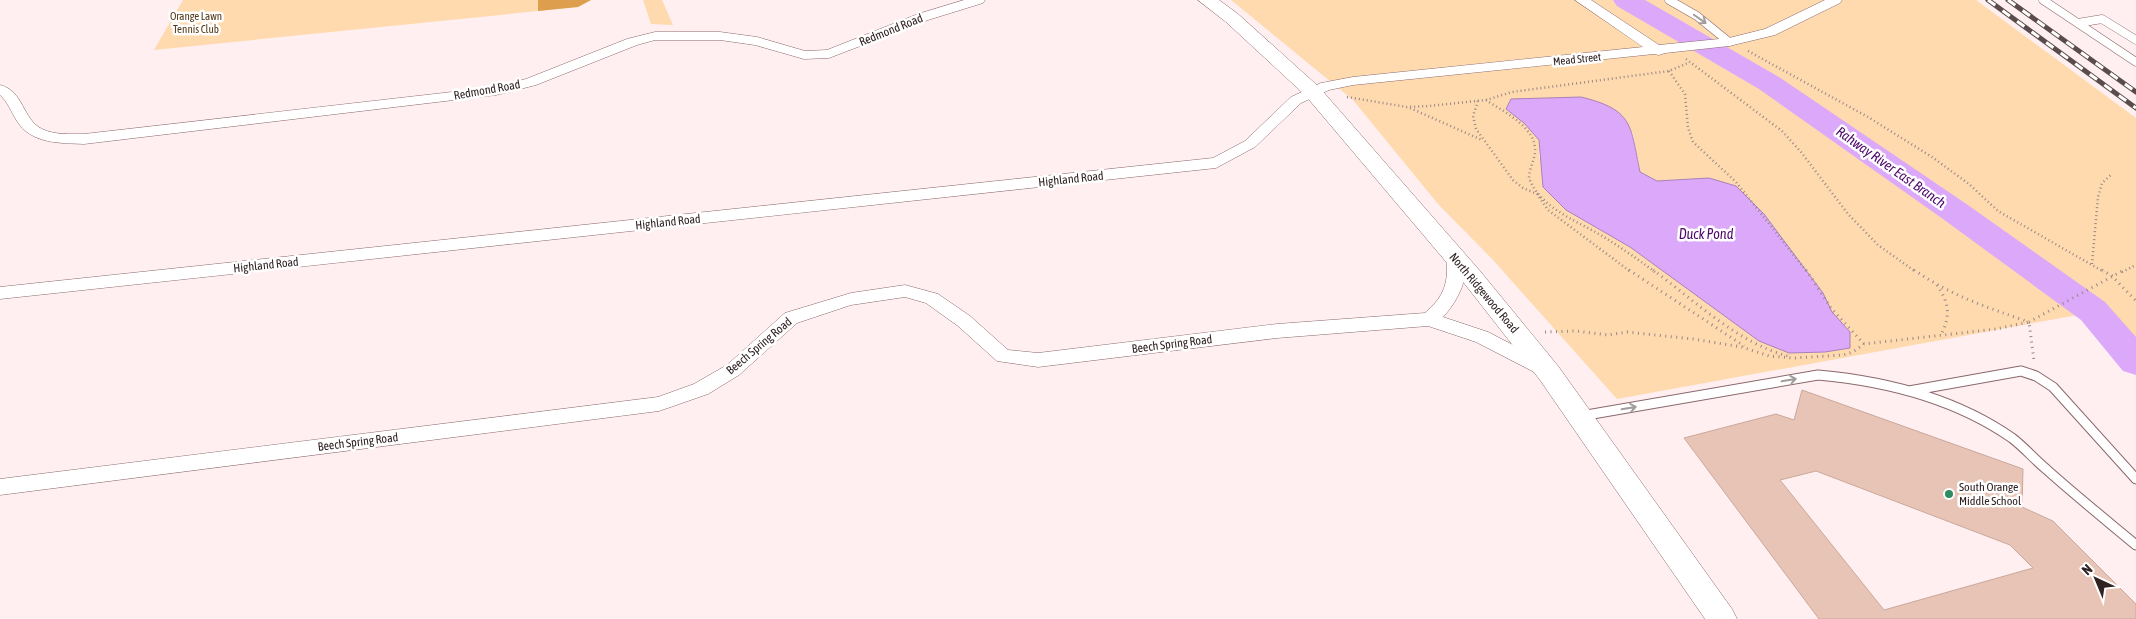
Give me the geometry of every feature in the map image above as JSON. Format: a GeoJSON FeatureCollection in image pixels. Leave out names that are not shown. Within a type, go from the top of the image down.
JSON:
{"type":"FeatureCollection","features":[{"type":"Feature","properties":{"kind":"street","name":"Redmond Road"},"geometry":{"type":"LineString","coordinates":[[0,89],[7,91],[32,130],[49,136],[84,139],[496,91],[532,82],[632,42],[655,36],[743,38],[804,55],[821,55],[840,50],[923,17],[978,0]]}},
{"type":"Feature","properties":{"kind":"street","name":"North Ridgewood Road"},"geometry":{"type":"LineString","coordinates":[[1207,0],[1232,18],[1312,90],[1455,258],[1549,373],[1722,619]]}},
{"type":"Feature","properties":{"kind":"street"},"geometry":{"type":"LineString","coordinates":[[1582,0],[1659,51]]}},
{"type":"Feature","properties":{"kind":"street","name":"Mead Street"},"geometry":{"type":"LineString","coordinates":[[1312,90],[1353,81],[1659,51],[1686,51],[1770,32],[1835,0]]}},
{"type":"Feature","properties":{"kind":"street","name":"Highland Road"},"geometry":{"type":"LineString","coordinates":[[0,293],[1216,163],[1250,144],[1296,100],[1312,90]]}},
{"type":"Feature","properties":{"kind":"street"},"geometry":{"type":"LineString","coordinates":[[1429,318],[1448,300],[1452,292],[1457,276],[1455,258]]}},
{"type":"Feature","properties":{"kind":"street","name":"Beech Spring Road"},"geometry":{"type":"LineString","coordinates":[[0,487],[659,404],[701,389],[733,370],[791,318],[804,312],[850,299],[905,291],[932,298],[964,321],[1003,356],[1038,360],[1277,331],[1429,318],[1509,349],[1549,373]]}},
{"type":"Feature","properties":{"kind":"lane"},"geometry":{"type":"LineString","coordinates":[[1669,0],[1697,16],[1723,43]]}},
{"type":"Feature","properties":{"kind":"lane"},"geometry":{"type":"LineString","coordinates":[[2043,0],[2136,62]]}},
{"type":"Feature","properties":{"kind":"lane"},"geometry":{"type":"LineString","coordinates":[[2078,23],[2102,19],[2136,40]]}},
{"type":"Feature","properties":{"kind":"lane"},"geometry":{"type":"LineString","coordinates":[[1909,391],[2021,371],[2036,376],[2053,387],[2136,479]]}},
{"type":"Feature","properties":{"kind":"lane"},"geometry":{"type":"LineString","coordinates":[[1580,416],[1818,375],[1851,378],[1909,391],[1964,413],[2006,435],[2136,545]]}},
{"type":"Feature","properties":{"kind":"path"},"geometry":{"type":"LineString","coordinates":[[1743,48],[1868,117],[1932,157],[1969,184],[1998,211],[2112,276],[2136,302]]}},
{"type":"Feature","properties":{"kind":"path"},"geometry":{"type":"LineString","coordinates":[[1686,51],[1688,63],[1727,88],[1782,131],[1801,152],[1848,214],[1878,245],[1936,285],[1970,302],[2029,322]]}},
{"type":"Feature","properties":{"kind":"path"},"geometry":{"type":"LineString","coordinates":[[1407,107],[1486,100],[1512,92],[1669,71],[1688,63]]}},
{"type":"Feature","properties":{"kind":"path"},"geometry":{"type":"LineString","coordinates":[[1669,71],[1680,83],[1685,94],[1688,128],[1693,142],[1736,182],[1799,260],[1831,308],[1864,344]]}},
{"type":"Feature","properties":{"kind":"path"},"geometry":{"type":"LineString","coordinates":[[1312,90],[1407,107],[1484,141]]}},
{"type":"Feature","properties":{"kind":"path"},"geometry":{"type":"LineString","coordinates":[[1478,100],[1473,116],[1476,129],[1513,180],[1523,188],[1537,194],[1556,209],[1611,241],[1747,339],[1768,350],[1794,358]]}},
{"type":"Feature","properties":{"kind":"path"},"geometry":{"type":"LineString","coordinates":[[1486,100],[1518,123],[1533,139],[1536,148],[1535,157],[1529,168],[1528,178],[1548,210],[1645,282],[1751,350]]}},
{"type":"Feature","properties":{"kind":"path"},"geometry":{"type":"LineString","coordinates":[[2092,264],[2098,197],[2102,183],[2112,174]]}},
{"type":"Feature","properties":{"kind":"path"},"geometry":{"type":"LineString","coordinates":[[1545,332],[1576,331],[1608,335],[1627,332],[1694,339],[1751,350],[1769,356],[1794,358],[1843,355],[1853,352],[1864,344],[2014,328],[2029,322],[2112,276],[2136,265]]}},
{"type":"Feature","properties":{"kind":"path"},"geometry":{"type":"LineString","coordinates":[[1936,285],[1946,300],[1950,312],[1949,321],[1941,335]]}},
{"type":"Feature","properties":{"kind":"path"},"geometry":{"type":"LineString","coordinates":[[2029,322],[2036,376]]}},
{"type":"Feature","properties":{"kind":"green space","name":"Orange Lawn Tennis Club"},"geometry":{"type":"Polygon","coordinates":[[[183,0],[591,0],[578,7],[154,50],[183,0]]]}},
{"type":"Feature","properties":{"kind":"green space"},"geometry":{"type":"Polygon","coordinates":[[[643,0],[662,0],[673,25],[651,24],[643,0]]]}},
{"type":"Feature","properties":{"kind":"green space"},"geometry":{"type":"Polygon","coordinates":[[[1231,0],[1976,0],[2136,118],[2136,366],[2083,314],[1617,399],[1494,261],[1438,204],[1353,100],[1231,0]],[[1506,109],[1524,123],[1539,140],[1539,157],[1566,210],[1630,247],[1759,341],[1850,332],[1832,312],[1823,293],[1764,214],[1736,186],[1709,178],[1657,181],[1640,172],[1633,133],[1506,109]]]}},
{"type":"Feature","properties":{"kind":"shaded area"},"geometry":{"type":"Polygon","coordinates":[[[538,0],[591,0],[578,7],[538,11],[538,0]]]}},
{"type":"Feature","properties":{"kind":"water","name":"Duck Pond"},"geometry":{"type":"Polygon","coordinates":[[[1581,97],[1611,108],[1627,122],[1634,142],[1640,172],[1657,181],[1709,178],[1736,186],[1764,214],[1823,293],[1832,312],[1850,332],[1850,348],[1825,352],[1789,353],[1759,341],[1630,247],[1566,210],[1543,187],[1539,140],[1524,123],[1506,109],[1511,99],[1581,97]]]}},
{"type":"Feature","properties":{"kind":"building","name":"South Orange Middle School"},"geometry":{"type":"Polygon","coordinates":[[[1802,390],[2023,469],[2022,507],[2053,521],[2136,604],[2136,619],[1819,619],[1684,438],[1776,414],[1794,420],[1802,390]],[[1816,471],[1780,480],[1884,610],[2033,568],[2010,545],[1816,471]]]}},
{"type":"Feature","properties":{"kind":"waterway","name":"Rahway River East Branch"},"geometry":{"type":"LineString","coordinates":[[1626,0],[1769,83],[1954,211],[2093,311],[2136,361]]}},
{"type":"Feature","properties":{"kind":"railway"},"geometry":{"type":"LineString","coordinates":[[1988,0],[2136,108]]}},
{"type":"Feature","properties":{"kind":"railway"},"geometry":{"type":"LineString","coordinates":[[2008,0],[2136,92]]}},
{"type":"Feature","properties":{"kind":"place","name":"South Orange Middle School"},"geometry":{"type":"Point","coordinates":[1949,494]}}]}
